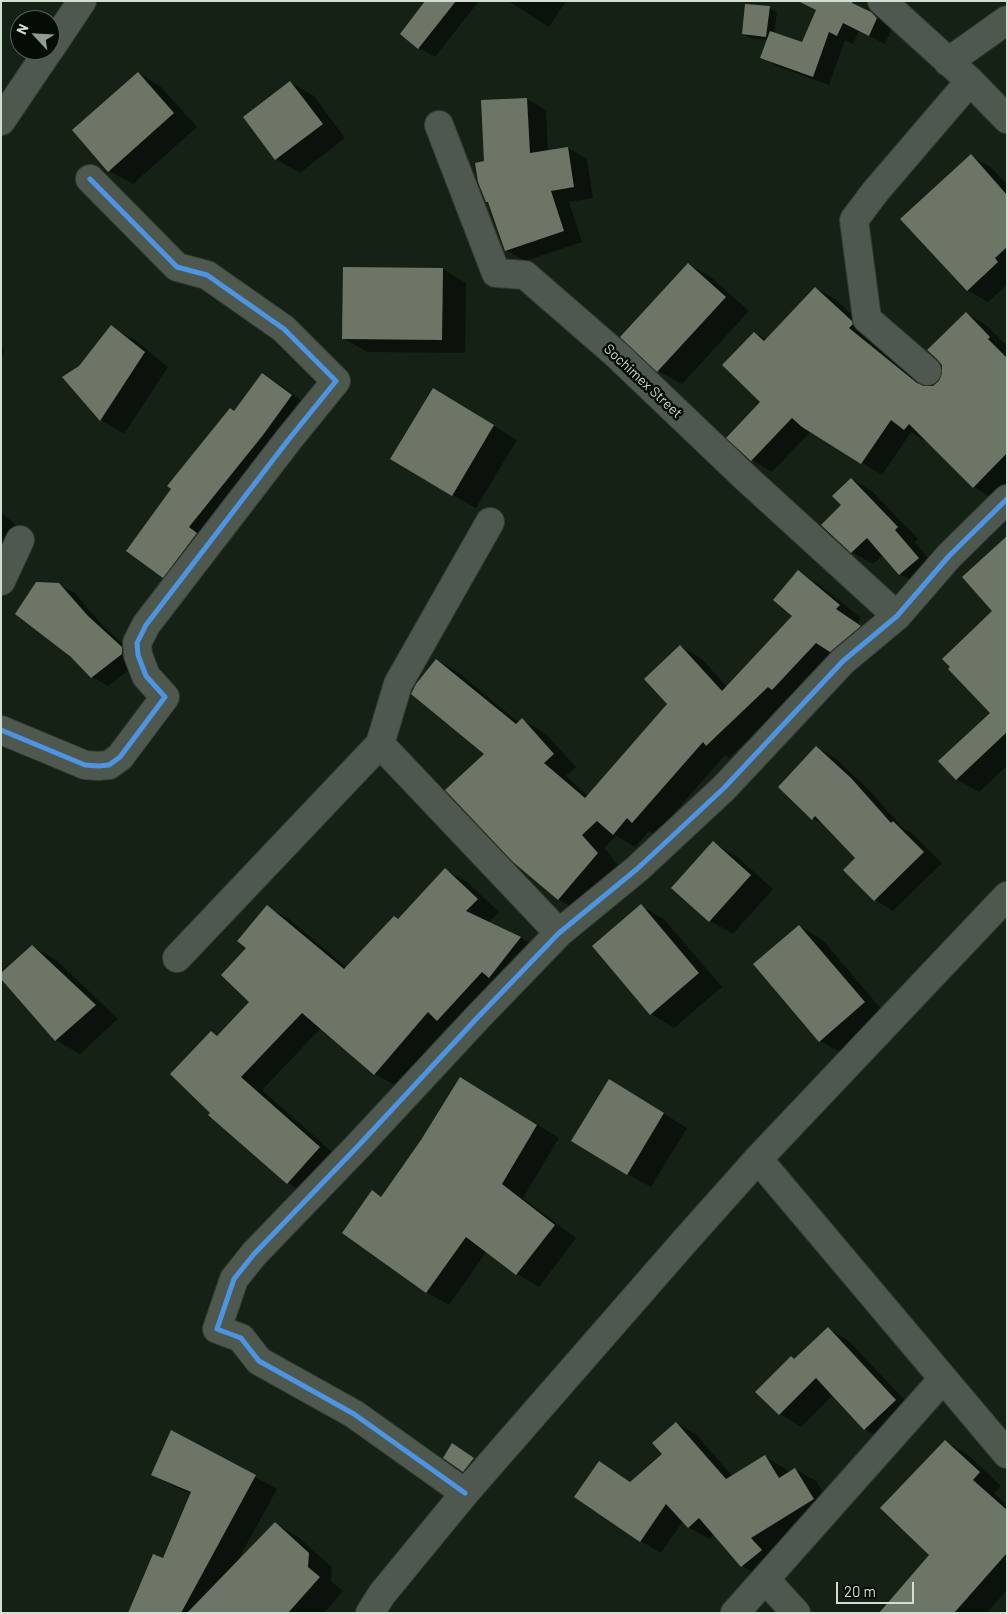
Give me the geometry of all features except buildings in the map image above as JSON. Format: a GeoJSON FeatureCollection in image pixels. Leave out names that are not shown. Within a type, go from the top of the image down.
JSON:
{"type":"FeatureCollection","features":[{"type":"Feature","properties":{"kind":"street"},"geometry":{"type":"LineString","coordinates":[[60,35],[82,1]]}},
{"type":"Feature","properties":{"kind":"street"},"geometry":{"type":"LineString","coordinates":[[882,1],[970,81],[1007,119]]}},
{"type":"Feature","properties":{"kind":"street"},"geometry":{"type":"LineString","coordinates":[[948,62],[1007,20]]}},
{"type":"Feature","properties":{"kind":"street"},"geometry":{"type":"LineString","coordinates":[[1,121],[43,60]]}},
{"type":"Feature","properties":{"kind":"street"},"geometry":{"type":"LineString","coordinates":[[927,371],[867,319],[854,220],[875,192],[970,81]]}},
{"type":"Feature","properties":{"kind":"street","name":"Sochimex Street"},"geometry":{"type":"LineString","coordinates":[[439,125],[496,273],[525,275],[616,354],[746,478],[897,616]]}},
{"type":"Feature","properties":{"kind":"street"},"geometry":{"type":"LineString","coordinates":[[1,730],[85,765],[108,765],[120,757],[165,697],[146,676],[138,655],[137,643],[146,625],[289,439],[336,382],[284,329],[208,275],[177,267],[90,179]]}},
{"type":"Feature","properties":{"kind":"street"},"geometry":{"type":"LineString","coordinates":[[464,1492],[354,1414],[260,1361],[241,1338],[217,1329],[234,1279],[254,1254],[353,1152],[559,933],[637,869],[724,788],[843,661],[897,616],[949,556],[1007,499]]}},
{"type":"Feature","properties":{"kind":"street"},"geometry":{"type":"LineString","coordinates":[[176,958],[380,744],[398,684],[490,522]]}},
{"type":"Feature","properties":{"kind":"street"},"geometry":{"type":"LineString","coordinates":[[1,581],[20,540]]}},
{"type":"Feature","properties":{"kind":"street"},"geometry":{"type":"LineString","coordinates":[[380,744],[559,933]]}},
{"type":"Feature","properties":{"kind":"street"},"geometry":{"type":"LineString","coordinates":[[370,1613],[382,1594],[464,1492],[758,1159],[1007,896]]}},
{"type":"Feature","properties":{"kind":"street"},"geometry":{"type":"LineString","coordinates":[[758,1159],[1007,1454]]}},
{"type":"Feature","properties":{"kind":"street"},"geometry":{"type":"LineString","coordinates":[[736,1613],[943,1379]]}},
{"type":"Feature","properties":{"kind":"street"},"geometry":{"type":"LineString","coordinates":[[765,1579],[796,1613]]}},
{"type":"Feature","properties":{"kind":"cycle path"},"geometry":{"type":"LineString","coordinates":[[1,730],[85,765],[109,765],[120,757],[165,697],[146,676],[138,655],[137,643],[146,625],[336,381],[284,329],[207,275],[177,267],[90,179]]}},
{"type":"Feature","properties":{"kind":"cycle path"},"geometry":{"type":"LineString","coordinates":[[465,1493],[354,1414],[259,1361],[241,1338],[217,1329],[234,1279],[254,1254],[559,933],[637,869],[724,788],[843,661],[897,616],[949,556],[1007,499]]}}]}
